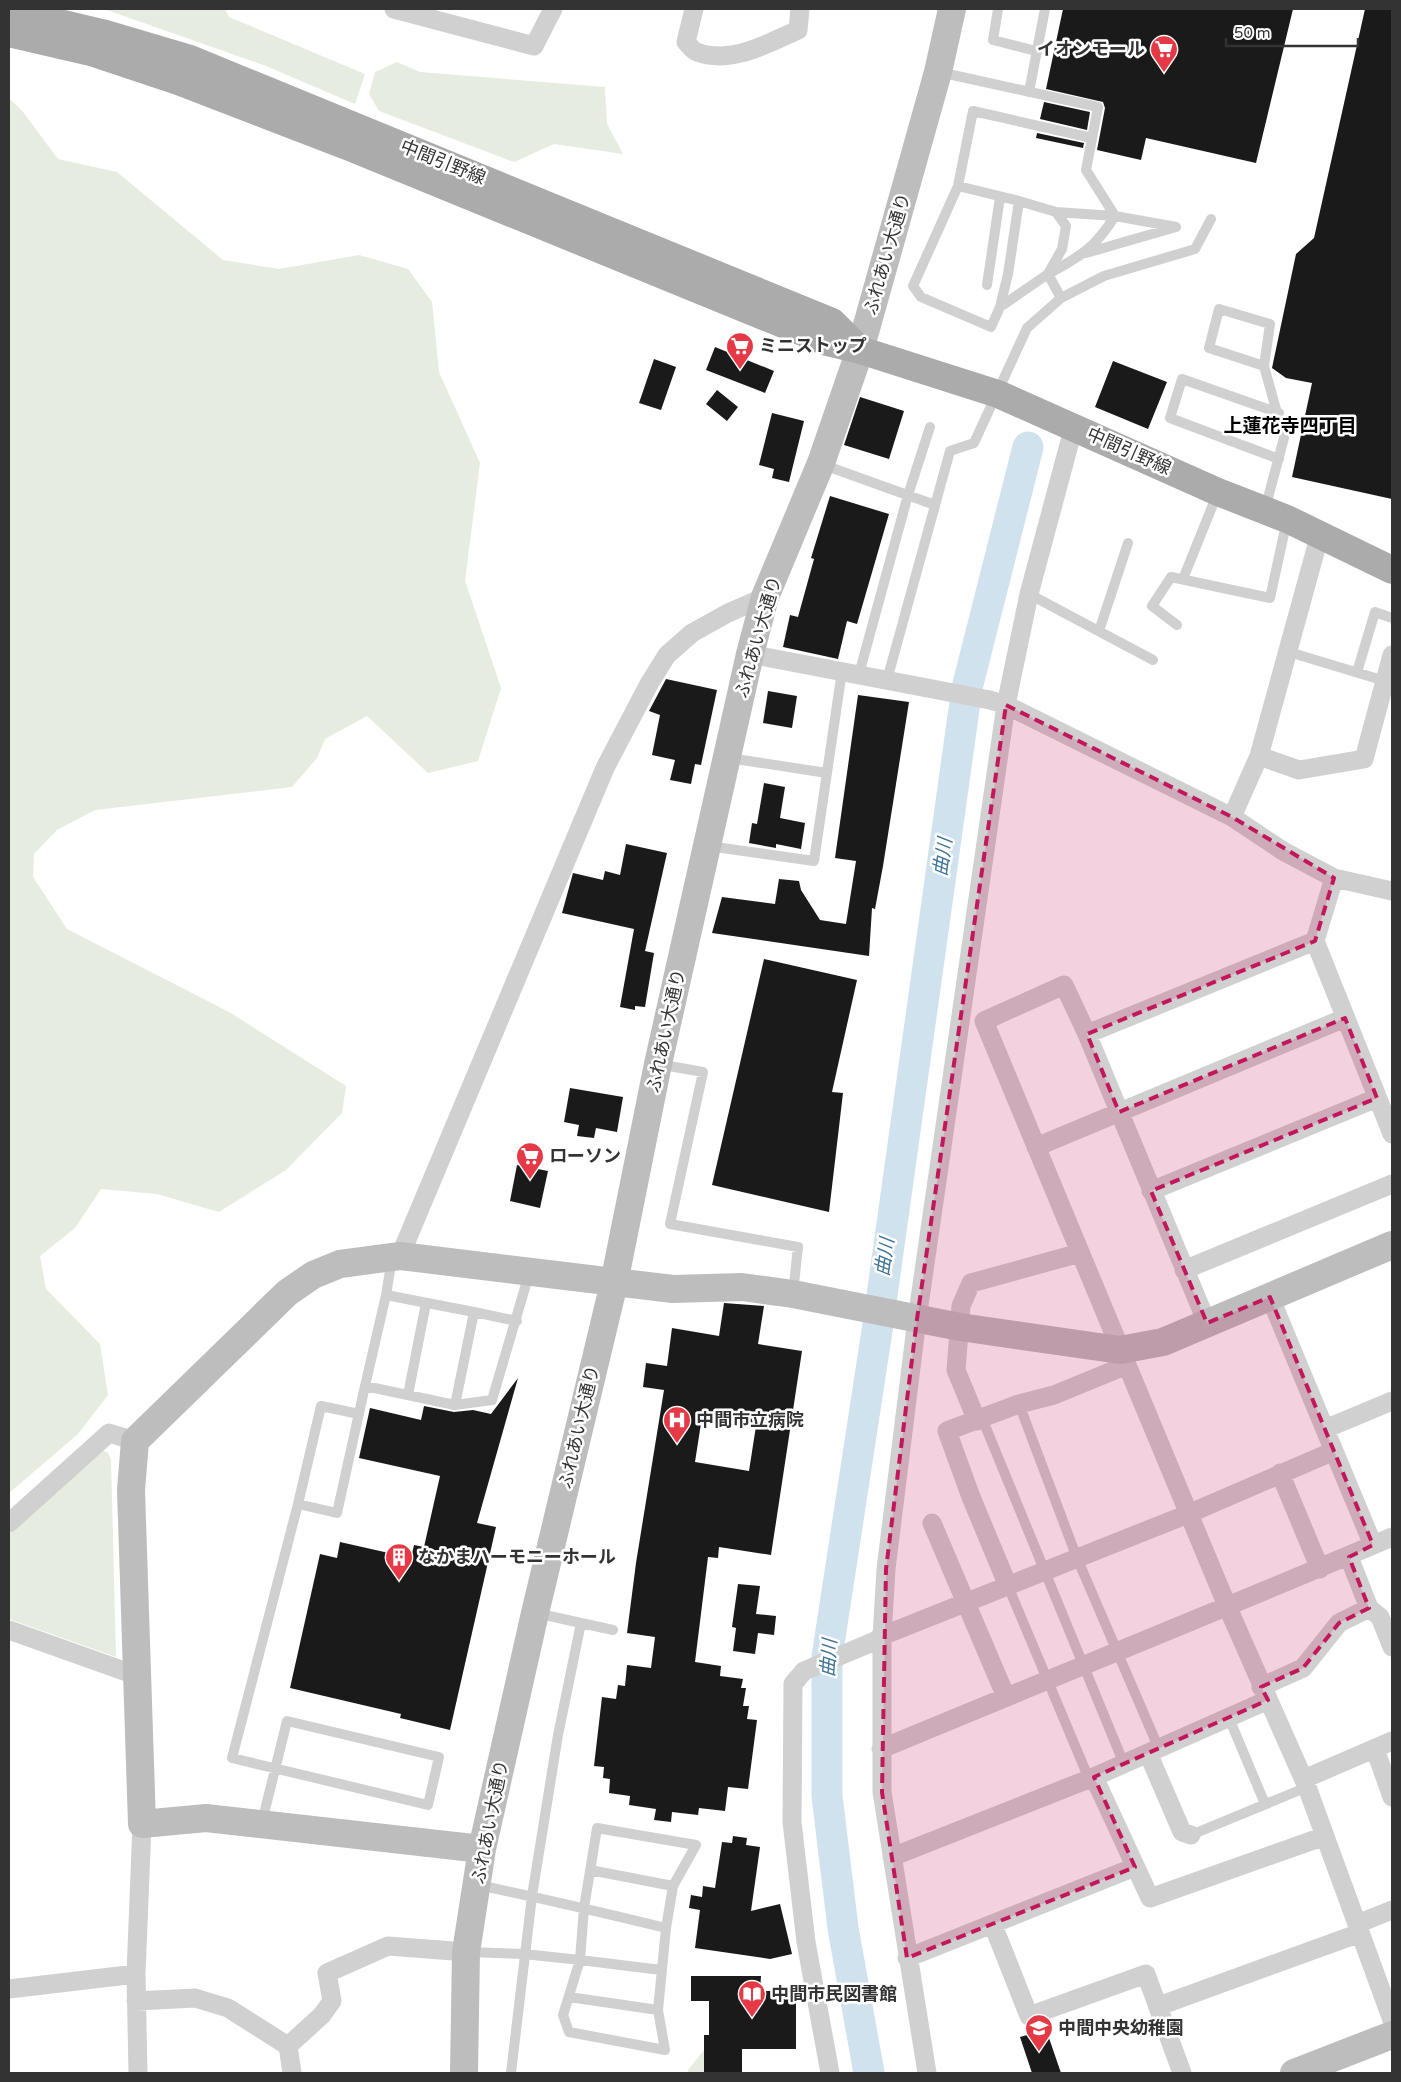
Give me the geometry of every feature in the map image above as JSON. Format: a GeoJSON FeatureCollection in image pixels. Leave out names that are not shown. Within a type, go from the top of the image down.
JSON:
{"type":"FeatureCollection","features":[{"type":"Feature","properties":{"kind":"main road","name":"中間引野線"},"geometry":{"type":"LineString","coordinates":[[9,11],[102,33],[190,59],[832,322],[860,350]]}},
{"type":"Feature","properties":{"kind":"main road","name":"中間引野線"},"geometry":{"type":"LineString","coordinates":[[9,33],[91,52],[178,81],[352,148],[827,342],[860,350],[1007,398],[1218,492],[1276,514],[1392,570]]}},
{"type":"Feature","properties":{"kind":"street"},"geometry":{"type":"LineString","coordinates":[[394,9],[534,46],[553,9]]}},
{"type":"Feature","properties":{"kind":"street"},"geometry":{"type":"LineString","coordinates":[[694,9],[686,42],[696,52],[726,56],[766,44],[798,30],[800,9]]}},
{"type":"Feature","properties":{"kind":"street","name":"ふれあい大通り"},"geometry":{"type":"LineString","coordinates":[[464,2073],[466,1952],[482,1849],[535,1613],[614,1283],[658,1064],[750,654],[765,597],[820,464],[860,350],[938,72],[952,9]]}},
{"type":"Feature","properties":{"kind":"street"},"geometry":{"type":"LineString","coordinates":[[927,2073],[882,1792],[878,1639],[910,1318],[998,702],[1029,594],[1069,424]]}},
{"type":"Feature","properties":{"kind":"street"},"geometry":{"type":"LineString","coordinates":[[1232,817],[1260,756],[1320,534]]}},
{"type":"Feature","properties":{"kind":"street"},"geometry":{"type":"LineString","coordinates":[[396,1256],[605,768],[649,684],[668,655],[692,633],[728,613],[765,597]]}},
{"type":"Feature","properties":{"kind":"street"},"geometry":{"type":"LineString","coordinates":[[750,654],[998,702],[1232,817],[1283,851],[1334,878],[1392,891]]}},
{"type":"Feature","properties":{"kind":"street"},"geometry":{"type":"LineString","coordinates":[[1260,756],[1299,770],[1364,758],[1385,713],[1385,681],[1392,655]]}},
{"type":"Feature","properties":{"kind":"street"},"geometry":{"type":"LineString","coordinates":[[1334,878],[1314,941],[1392,1134]]}},
{"type":"Feature","properties":{"kind":"street"},"geometry":{"type":"LineString","coordinates":[[1087,1034],[1314,941]]}},
{"type":"Feature","properties":{"kind":"street"},"geometry":{"type":"LineString","coordinates":[[1207,1323],[1087,1034],[1064,985],[984,1021],[1188,1514],[1305,1783],[1392,2020]]}},
{"type":"Feature","properties":{"kind":"street"},"geometry":{"type":"LineString","coordinates":[[1036,1148],[1345,1018]]}},
{"type":"Feature","properties":{"kind":"street"},"geometry":{"type":"LineString","coordinates":[[1151,1191],[1377,1098]]}},
{"type":"Feature","properties":{"kind":"street"},"geometry":{"type":"LineString","coordinates":[[1184,1270],[1392,1184]]}},
{"type":"Feature","properties":{"kind":"street"},"geometry":{"type":"LineString","coordinates":[[1008,1586],[971,1497],[947,1431],[981,1424],[1019,1404],[1054,1395],[1124,1358],[1270,1297],[1391,1251]]}},
{"type":"Feature","properties":{"kind":"street"},"geometry":{"type":"LineString","coordinates":[[981,1424],[956,1370],[961,1306],[971,1283],[1080,1253]]}},
{"type":"Feature","properties":{"kind":"street"},"geometry":{"type":"LineString","coordinates":[[138,2073],[136,1974],[142,1824],[131,1490],[135,1440],[288,1293],[312,1275],[340,1264],[396,1256],[673,1289],[742,1287],[792,1294],[846,1306],[1124,1358]]}},
{"type":"Feature","properties":{"kind":"street"},"geometry":{"type":"LineString","coordinates":[[1270,1297],[1373,1545]]}},
{"type":"Feature","properties":{"kind":"street"},"geometry":{"type":"LineString","coordinates":[[1325,1429],[1392,1401]]}},
{"type":"Feature","properties":{"kind":"street"},"geometry":{"type":"LineString","coordinates":[[9,1523],[109,1433],[135,1440]]}},
{"type":"Feature","properties":{"kind":"street"},"geometry":{"type":"LineString","coordinates":[[830,2073],[806,1942],[792,1822],[793,1684],[804,1671],[878,1639],[1188,1514],[1334,1451]]}},
{"type":"Feature","properties":{"kind":"street"},"geometry":{"type":"LineString","coordinates":[[1280,1473],[1320,1569]]}},
{"type":"Feature","properties":{"kind":"street"},"geometry":{"type":"LineString","coordinates":[[932,1523],[1006,1697]]}},
{"type":"Feature","properties":{"kind":"street"},"geometry":{"type":"LineString","coordinates":[[881,1749],[1047,1679],[1119,1653],[1228,1608],[1392,1537]]}},
{"type":"Feature","properties":{"kind":"street"},"geometry":{"type":"LineString","coordinates":[[1349,1557],[1370,1608],[1380,1617],[1392,1647]]}},
{"type":"Feature","properties":{"kind":"street"},"geometry":{"type":"LineString","coordinates":[[892,1857],[1091,1778],[1229,1718],[1303,1668],[1339,1622],[1370,1608]]}},
{"type":"Feature","properties":{"kind":"street"},"geometry":{"type":"LineString","coordinates":[[9,1630],[138,1676]]}},
{"type":"Feature","properties":{"kind":"street"},"geometry":{"type":"LineString","coordinates":[[1305,1783],[1392,1741]]}},
{"type":"Feature","properties":{"kind":"street"},"geometry":{"type":"LineString","coordinates":[[1375,1749],[1392,1797]]}},
{"type":"Feature","properties":{"kind":"street"},"geometry":{"type":"LineString","coordinates":[[1153,1751],[1182,1832],[1191,1835]]}},
{"type":"Feature","properties":{"kind":"street"},"geometry":{"type":"LineString","coordinates":[[1091,1778],[1150,1898],[1325,1836]]}},
{"type":"Feature","properties":{"kind":"street"},"geometry":{"type":"LineString","coordinates":[[142,1824],[206,1818],[482,1849]]}},
{"type":"Feature","properties":{"kind":"street"},"geometry":{"type":"LineString","coordinates":[[908,1958],[1135,1867]]}},
{"type":"Feature","properties":{"kind":"street"},"geometry":{"type":"LineString","coordinates":[[1158,2006],[1358,1928],[1392,1910]]}},
{"type":"Feature","properties":{"kind":"street"},"geometry":{"type":"LineString","coordinates":[[993,1925],[1029,2016],[1146,1974],[1182,2073]]}},
{"type":"Feature","properties":{"kind":"street"},"geometry":{"type":"LineString","coordinates":[[288,2046],[322,2015],[332,2001],[327,1973],[388,1946],[466,1952]]}},
{"type":"Feature","properties":{"kind":"street"},"geometry":{"type":"LineString","coordinates":[[9,1989],[136,1974]]}},
{"type":"Feature","properties":{"kind":"street"},"geometry":{"type":"LineString","coordinates":[[136,2001],[195,1998],[228,2008],[288,2046],[292,2073]]}},
{"type":"Feature","properties":{"kind":"street"},"geometry":{"type":"LineString","coordinates":[[1294,2073],[1392,2035]]}},
{"type":"Feature","properties":{"kind":"lane"},"geometry":{"type":"LineString","coordinates":[[998,9],[993,40],[1036,51]]}},
{"type":"Feature","properties":{"kind":"lane"},"geometry":{"type":"LineString","coordinates":[[1029,92],[1045,9]]}},
{"type":"Feature","properties":{"kind":"lane"},"geometry":{"type":"LineString","coordinates":[[938,72],[1098,107],[1086,170],[1115,216]]}},
{"type":"Feature","properties":{"kind":"lane"},"geometry":{"type":"LineString","coordinates":[[1019,201],[1008,274],[1000,307],[991,327],[921,297],[913,286],[958,186],[974,111],[1092,138]]}},
{"type":"Feature","properties":{"kind":"lane"},"geometry":{"type":"LineString","coordinates":[[958,186],[1056,212],[1115,216],[1176,226],[1085,254],[1048,274],[1000,307]]}},
{"type":"Feature","properties":{"kind":"lane"},"geometry":{"type":"LineString","coordinates":[[987,285],[1000,197]]}},
{"type":"Feature","properties":{"kind":"lane"},"geometry":{"type":"LineString","coordinates":[[1048,274],[1062,248],[1066,226],[1056,212]]}},
{"type":"Feature","properties":{"kind":"lane"},"geometry":{"type":"LineString","coordinates":[[1085,254],[1103,234],[1115,216]]}},
{"type":"Feature","properties":{"kind":"lane"},"geometry":{"type":"LineString","coordinates":[[887,680],[950,451],[974,443],[1007,398],[1026,328],[1060,298],[1104,276],[1196,249],[1211,219]]}},
{"type":"Feature","properties":{"kind":"lane"},"geometry":{"type":"LineString","coordinates":[[1048,274],[1060,298]]}},
{"type":"Feature","properties":{"kind":"lane"},"geometry":{"type":"LineString","coordinates":[[1177,625],[1152,606],[1171,577],[1270,598],[1279,459],[1284,438],[1279,413],[1264,366],[1270,324],[1219,310],[1209,348],[1264,366]]}},
{"type":"Feature","properties":{"kind":"lane"},"geometry":{"type":"LineString","coordinates":[[1279,413],[1182,379],[1170,418],[1279,459]]}},
{"type":"Feature","properties":{"kind":"lane"},"geometry":{"type":"LineString","coordinates":[[707,846],[814,861],[827,773],[851,673],[930,427]]}},
{"type":"Feature","properties":{"kind":"lane"},"geometry":{"type":"LineString","coordinates":[[820,464],[935,505]]}},
{"type":"Feature","properties":{"kind":"lane"},"geometry":{"type":"LineString","coordinates":[[1183,579],[1218,492]]}},
{"type":"Feature","properties":{"kind":"lane"},"geometry":{"type":"LineString","coordinates":[[1099,631],[1128,543]]}},
{"type":"Feature","properties":{"kind":"lane"},"geometry":{"type":"LineString","coordinates":[[1029,594],[1153,660]]}},
{"type":"Feature","properties":{"kind":"lane"},"geometry":{"type":"LineString","coordinates":[[1357,672],[1375,612],[1392,618]]}},
{"type":"Feature","properties":{"kind":"lane"},"geometry":{"type":"LineString","coordinates":[[1289,652],[1385,681]]}},
{"type":"Feature","properties":{"kind":"lane"},"geometry":{"type":"LineString","coordinates":[[727,758],[827,773]]}},
{"type":"Feature","properties":{"kind":"lane"},"geometry":{"type":"LineString","coordinates":[[658,1064],[703,1072],[670,1224],[798,1247],[792,1294]]}},
{"type":"Feature","properties":{"kind":"lane"},"geometry":{"type":"LineString","coordinates":[[298,1504],[337,1513],[396,1256]]}},
{"type":"Feature","properties":{"kind":"lane"},"geometry":{"type":"LineString","coordinates":[[365,1386],[455,1405],[492,1400],[530,1273]]}},
{"type":"Feature","properties":{"kind":"lane"},"geometry":{"type":"LineString","coordinates":[[386,1295],[517,1321]]}},
{"type":"Feature","properties":{"kind":"lane"},"geometry":{"type":"LineString","coordinates":[[408,1395],[426,1303]]}},
{"type":"Feature","properties":{"kind":"lane"},"geometry":{"type":"LineString","coordinates":[[455,1405],[474,1312]]}},
{"type":"Feature","properties":{"kind":"lane"},"geometry":{"type":"LineString","coordinates":[[1019,1404],[1077,1558],[1119,1653],[1153,1751]]}},
{"type":"Feature","properties":{"kind":"lane"},"geometry":{"type":"LineString","coordinates":[[261,1824],[275,1769],[287,1721],[439,1757],[428,1804],[275,1769],[232,1758],[298,1504],[321,1406],[359,1414]]}},
{"type":"Feature","properties":{"kind":"lane"},"geometry":{"type":"LineString","coordinates":[[981,1424],[1124,1764]]}},
{"type":"Feature","properties":{"kind":"lane"},"geometry":{"type":"LineString","coordinates":[[1008,1586],[1091,1778]]}},
{"type":"Feature","properties":{"kind":"lane"},"geometry":{"type":"LineString","coordinates":[[535,1613],[613,1630]]}},
{"type":"Feature","properties":{"kind":"lane"},"geometry":{"type":"LineString","coordinates":[[511,2073],[532,1896],[558,1735],[581,1623]]}},
{"type":"Feature","properties":{"kind":"lane"},"geometry":{"type":"LineString","coordinates":[[1229,1718],[1265,1804]]}},
{"type":"Feature","properties":{"kind":"lane"},"geometry":{"type":"LineString","coordinates":[[1191,1835],[1265,1804],[1305,1783]]}},
{"type":"Feature","properties":{"kind":"lane"},"geometry":{"type":"LineString","coordinates":[[597,1828],[696,1845],[674,1886],[666,1928],[658,2010],[665,2050],[568,2032],[563,2015],[580,1960],[584,1908],[597,1828]]}},
{"type":"Feature","properties":{"kind":"lane"},"geometry":{"type":"LineString","coordinates":[[590,1870],[674,1886]]}},
{"type":"Feature","properties":{"kind":"lane"},"geometry":{"type":"LineString","coordinates":[[477,1885],[666,1928]]}},
{"type":"Feature","properties":{"kind":"lane"},"geometry":{"type":"LineString","coordinates":[[466,1952],[524,1954],[661,1970]]}},
{"type":"Feature","properties":{"kind":"lane"},"geometry":{"type":"LineString","coordinates":[[568,1997],[658,2010]]}},
{"type":"Feature","properties":{"kind":"highlighted area"},"geometry":{"type":"Polygon","coordinates":[[[1006,705],[1232,817],[1334,878],[1315,941],[1087,1034],[1119,1112],[1345,1018],[1377,1098],[1151,1191],[1207,1323],[1270,1297],[1373,1545],[1349,1557],[1369,1608],[1339,1623],[1303,1668],[1261,1687],[1268,1700],[1094,1777],[1135,1867],[907,1958],[882,1792],[886,1569],[917,1319],[1006,705]]]}},
{"type":"Feature","properties":{"kind":"shaded area"},"geometry":{"type":"Polygon","coordinates":[[[104,9],[225,9],[229,17],[365,74],[355,104],[266,66],[104,9]]]}},
{"type":"Feature","properties":{"kind":"shaded area"},"geometry":{"type":"Polygon","coordinates":[[[397,62],[420,72],[605,87],[607,124],[623,154],[554,144],[514,162],[379,111],[369,94],[375,72],[397,62]]]}},
{"type":"Feature","properties":{"kind":"shaded area"},"geometry":{"type":"Polygon","coordinates":[[[9,98],[23,112],[58,159],[117,172],[223,260],[279,269],[359,255],[408,269],[432,302],[439,372],[480,463],[465,581],[501,688],[478,761],[428,773],[367,716],[325,739],[317,758],[292,787],[95,810],[57,830],[34,854],[33,877],[67,929],[229,1012],[346,1086],[342,1113],[286,1170],[219,1212],[157,1194],[101,1189],[75,1228],[40,1256],[46,1289],[100,1344],[108,1395],[78,1434],[9,1493],[9,98]]]}},
{"type":"Feature","properties":{"kind":"shaded area"},"geometry":{"type":"Polygon","coordinates":[[[100,1450],[107,1452],[111,1459],[116,1657],[9,1619],[9,1534],[100,1450]]]}},
{"type":"Feature","properties":{"kind":"shaded area"},"geometry":{"type":"Polygon","coordinates":[[[704,2050],[704,2073],[688,2073],[688,2070],[704,2050]]]}},
{"type":"Feature","properties":{"kind":"building","name":"イオンモール"},"geometry":{"type":"Polygon","coordinates":[[[1063,9],[1293,9],[1256,163],[1146,138],[1141,160],[1097,150],[1105,108],[1103,102],[1046,89],[1063,9]]]}},
{"type":"Feature","properties":{"kind":"building"},"geometry":{"type":"Polygon","coordinates":[[[1365,9],[1392,9],[1392,499],[1292,477],[1312,383],[1286,378],[1272,368],[1296,254],[1314,238],[1365,9]]]}},
{"type":"Feature","properties":{"kind":"building"},"geometry":{"type":"Polygon","coordinates":[[[1044,102],[1090,112],[1087,130],[1040,119],[1044,102]]]}},
{"type":"Feature","properties":{"kind":"building"},"geometry":{"type":"Polygon","coordinates":[[[1037,133],[1084,143],[1083,148],[1036,138],[1037,133]]]}},
{"type":"Feature","properties":{"kind":"building","name":"ミニストップ"},"geometry":{"type":"Polygon","coordinates":[[[715,347],[774,371],[765,393],[706,370],[715,347]]]}},
{"type":"Feature","properties":{"kind":"building"},"geometry":{"type":"Polygon","coordinates":[[[654,359],[676,367],[661,410],[639,403],[654,359]]]}},
{"type":"Feature","properties":{"kind":"building"},"geometry":{"type":"Polygon","coordinates":[[[1113,361],[1167,382],[1148,429],[1095,407],[1113,361]]]}},
{"type":"Feature","properties":{"kind":"building"},"geometry":{"type":"Polygon","coordinates":[[[717,390],[738,407],[727,421],[706,404],[717,390]]]}},
{"type":"Feature","properties":{"kind":"building"},"geometry":{"type":"Polygon","coordinates":[[[860,397],[904,411],[889,459],[844,445],[860,397]]]}},
{"type":"Feature","properties":{"kind":"building"},"geometry":{"type":"Polygon","coordinates":[[[772,413],[804,421],[789,482],[772,478],[774,469],[759,465],[772,413]]]}},
{"type":"Feature","properties":{"kind":"building"},"geometry":{"type":"Polygon","coordinates":[[[830,496],[889,514],[857,624],[847,621],[838,659],[783,647],[790,615],[798,617],[814,559],[811,558],[830,496]]]}},
{"type":"Feature","properties":{"kind":"building"},"geometry":{"type":"Polygon","coordinates":[[[666,679],[717,690],[701,765],[695,764],[691,784],[670,780],[675,760],[652,755],[660,715],[649,711],[666,679]]]}},
{"type":"Feature","properties":{"kind":"building"},"geometry":{"type":"Polygon","coordinates":[[[768,691],[797,696],[792,728],[763,723],[768,691]]]}},
{"type":"Feature","properties":{"kind":"building"},"geometry":{"type":"Polygon","coordinates":[[[858,695],[909,702],[883,866],[875,909],[872,908],[869,956],[712,933],[722,897],[775,904],[779,879],[799,881],[801,890],[820,920],[846,924],[856,861],[835,858],[858,695]]]}},
{"type":"Feature","properties":{"kind":"building"},"geometry":{"type":"Polygon","coordinates":[[[764,783],[785,787],[780,818],[805,823],[801,849],[776,844],[776,848],[749,843],[752,823],[757,824],[764,783]]]}},
{"type":"Feature","properties":{"kind":"building"},"geometry":{"type":"Polygon","coordinates":[[[626,844],[667,853],[645,951],[654,953],[645,1007],[635,1006],[635,1010],[620,1007],[634,929],[562,913],[573,873],[603,880],[605,871],[620,875],[626,844]]]}},
{"type":"Feature","properties":{"kind":"building"},"geometry":{"type":"Polygon","coordinates":[[[764,959],[857,980],[832,1092],[843,1093],[829,1212],[712,1185],[764,959]]]}},
{"type":"Feature","properties":{"kind":"building"},"geometry":{"type":"Polygon","coordinates":[[[570,1088],[623,1097],[617,1132],[596,1128],[594,1138],[577,1136],[579,1125],[564,1122],[570,1088]]]}},
{"type":"Feature","properties":{"kind":"building","name":"ローソン"},"geometry":{"type":"Polygon","coordinates":[[[517,1165],[548,1171],[540,1208],[510,1201],[517,1165]]]}},
{"type":"Feature","properties":{"kind":"building"},"geometry":{"type":"Polygon","coordinates":[[[724,1303],[764,1306],[758,1344],[802,1351],[771,1555],[719,1547],[718,1558],[708,1557],[695,1662],[721,1666],[720,1676],[743,1679],[741,1688],[746,1688],[743,1706],[749,1706],[747,1719],[757,1720],[748,1789],[728,1787],[725,1811],[699,1808],[698,1815],[672,1812],[671,1822],[654,1820],[656,1809],[629,1805],[630,1796],[609,1793],[610,1779],[603,1778],[604,1767],[594,1766],[602,1697],[616,1699],[618,1685],[625,1686],[627,1665],[651,1668],[655,1637],[627,1633],[636,1563],[664,1390],[643,1387],[646,1363],[667,1366],[672,1328],[719,1336],[724,1303]],[[702,1417],[695,1462],[749,1471],[756,1426],[702,1417]]]}},
{"type":"Feature","properties":{"kind":"building","name":"なかまハーモニーホール"},"geometry":{"type":"Polygon","coordinates":[[[518,1378],[477,1523],[496,1527],[450,1730],[400,1718],[401,1714],[290,1688],[320,1554],[337,1558],[340,1542],[411,1558],[414,1545],[424,1547],[440,1476],[359,1458],[370,1408],[421,1420],[424,1406],[454,1412],[473,1410],[491,1414],[518,1378]]]}},
{"type":"Feature","properties":{"kind":"building"},"geometry":{"type":"Polygon","coordinates":[[[738,1584],[760,1586],[756,1614],[776,1616],[774,1635],[758,1633],[755,1654],[733,1651],[736,1628],[732,1627],[738,1584]]]}},
{"type":"Feature","properties":{"kind":"building"},"geometry":{"type":"Polygon","coordinates":[[[733,1836],[747,1838],[746,1845],[760,1847],[751,1911],[780,1904],[792,1954],[770,1959],[695,1948],[700,1910],[689,1908],[691,1895],[702,1897],[703,1886],[715,1888],[722,1842],[732,1843],[733,1836]]]}},
{"type":"Feature","properties":{"kind":"building","name":"中間市民図書館"},"geometry":{"type":"Polygon","coordinates":[[[691,1976],[761,1976],[760,1991],[796,1991],[796,2049],[742,2049],[742,2073],[704,2073],[704,2035],[709,2035],[709,2001],[691,2001],[691,1976]]]}},
{"type":"Feature","properties":{"kind":"building","name":"中間中央幼稚園"},"geometry":{"type":"Polygon","coordinates":[[[1041,2031],[1044,2039],[1049,2038],[1061,2073],[1032,2073],[1020,2037],[1041,2031]]]}},
{"type":"Feature","properties":{"kind":"waterway","name":"曲川"},"geometry":{"type":"LineString","coordinates":[[869,2073],[843,1928],[827,1796],[827,1657],[877,1331],[967,688],[1028,447]]}},
{"type":"Feature","properties":{"kind":"place","name":"イオンモール"},"geometry":{"type":"Point","coordinates":[1164,73]}},
{"type":"Feature","properties":{"kind":"place","name":"ミニストップ"},"geometry":{"type":"Point","coordinates":[740,370]}},
{"type":"Feature","properties":{"kind":"place","name":"ローソン"},"geometry":{"type":"Point","coordinates":[530,1180]}},
{"type":"Feature","properties":{"kind":"place","name":"中間市立病院"},"geometry":{"type":"Point","coordinates":[677,1444]}},
{"type":"Feature","properties":{"kind":"place","name":"なかまハーモニーホール"},"geometry":{"type":"Point","coordinates":[399,1581]}},
{"type":"Feature","properties":{"kind":"place","name":"中間市民図書館"},"geometry":{"type":"Point","coordinates":[752,2018]}},
{"type":"Feature","properties":{"kind":"place","name":"中間中央幼稚園"},"geometry":{"type":"Point","coordinates":[1039,2052]}},
{"type":"Feature","properties":{"kind":"district","name":"上蓮花寺四丁目"},"geometry":{"type":"Point","coordinates":[1290,426]}}]}
